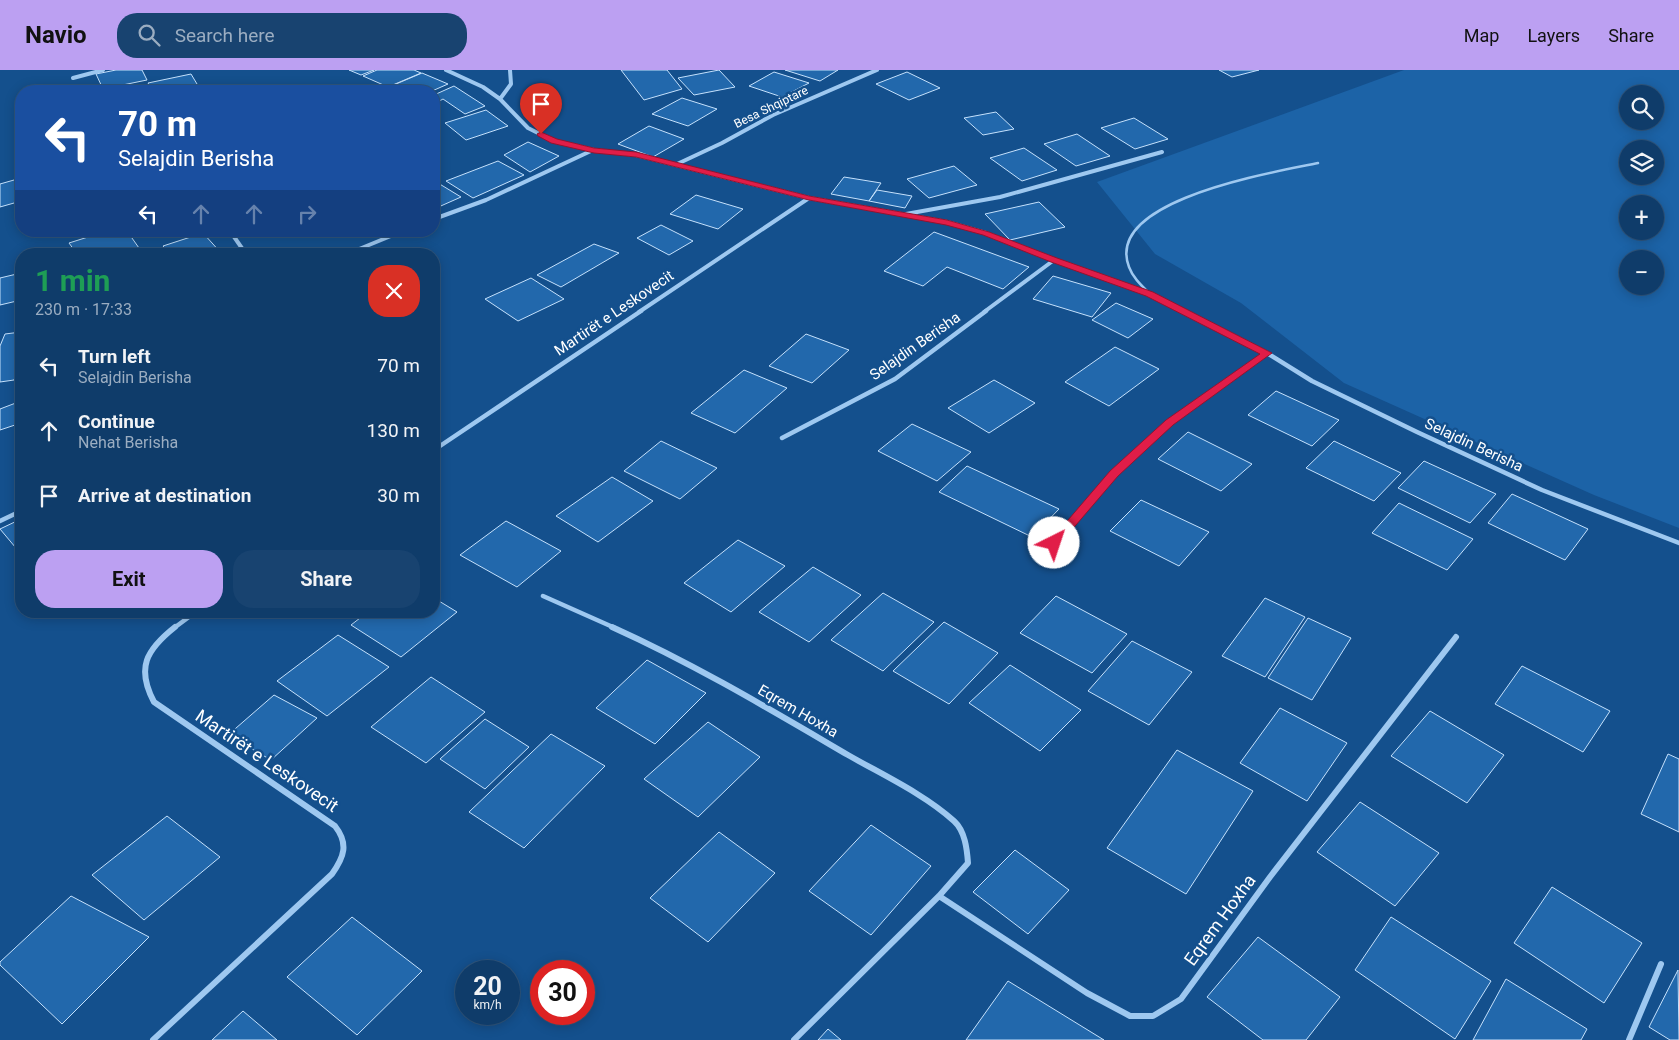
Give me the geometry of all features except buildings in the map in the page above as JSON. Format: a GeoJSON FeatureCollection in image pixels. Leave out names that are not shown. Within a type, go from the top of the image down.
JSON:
{"type":"FeatureCollection","features":[{"type":"Feature","properties":{"kind":"street"},"geometry":{"type":"LineString","coordinates":[[73,78],[103,70]]}},
{"type":"Feature","properties":{"kind":"street","name":"Selajdin Berisha"},"geometry":{"type":"LineString","coordinates":[[446,70],[483,87],[500,100],[528,128],[554,141],[594,150],[636,155],[809,198],[947,222],[986,233],[1054,260],[1150,294],[1267,353],[1312,381],[1471,457],[1542,490],[1679,543]]}},
{"type":"Feature","properties":{"kind":"street"},"geometry":{"type":"LineString","coordinates":[[500,100],[511,84],[510,70]]}},
{"type":"Feature","properties":{"kind":"street","name":"Besa Shqiptare"},"geometry":{"type":"LineString","coordinates":[[675,165],[772,115],[877,70]]}},
{"type":"Feature","properties":{"kind":"street"},"geometry":{"type":"LineString","coordinates":[[440,217],[486,200],[594,150]]}},
{"type":"Feature","properties":{"kind":"street"},"geometry":{"type":"LineString","coordinates":[[901,215],[1000,198],[1162,152]]}},
{"type":"Feature","properties":{"kind":"street","name":"Martirët e Leskovecit"},"geometry":{"type":"LineString","coordinates":[[440,446],[809,198]]}},
{"type":"Feature","properties":{"kind":"street"},"geometry":{"type":"LineString","coordinates":[[234,237],[242,248]]}},
{"type":"Feature","properties":{"kind":"street"},"geometry":{"type":"LineString","coordinates":[[362,248],[388,237]]}},
{"type":"Feature","properties":{"kind":"street","name":"Selajdin Berisha"},"geometry":{"type":"LineString","coordinates":[[782,438],[895,379],[1054,260]]}},
{"type":"Feature","properties":{"kind":"street"},"geometry":{"type":"LineString","coordinates":[[1054,543],[1114,473],[1169,422],[1267,353]]}},
{"type":"Feature","properties":{"kind":"street"},"geometry":{"type":"LineString","coordinates":[[0,521],[15,514]]}},
{"type":"Feature","properties":{"kind":"street","name":"Eqrem Hoxha"},"geometry":{"type":"LineString","coordinates":[[543,596],[650,644],[761,704],[922,798],[956,822],[966,843],[968,863],[939,896],[794,1040]]}},
{"type":"Feature","properties":{"kind":"street","name":"Martirët e Leskovecit"},"geometry":{"type":"LineString","coordinates":[[153,1040],[332,874],[342,861],[345,848],[343,835],[335,826],[154,702],[147,691],[143,676],[144,663],[152,648],[188,618]]}},
{"type":"Feature","properties":{"kind":"street","name":"Eqrem Hoxha"},"geometry":{"type":"LineString","coordinates":[[939,896],[1087,993],[1130,1016],[1153,1016],[1181,999],[1270,877],[1456,637]]}},
{"type":"Feature","properties":{"kind":"street"},"geometry":{"type":"LineString","coordinates":[[1629,1040],[1661,964]]}},
{"type":"Feature","properties":{"kind":"lane"},"geometry":{"type":"LineString","coordinates":[[1150,294],[1133,275],[1127,257],[1132,234],[1145,221],[1168,206],[1211,188],[1318,163]]}},
{"type":"Feature","properties":{"kind":"shaded area"},"geometry":{"type":"Polygon","coordinates":[[[1404,70],[1679,70],[1679,528],[1594,495],[1344,383],[1241,303],[1155,254],[1097,182],[1404,70]]]}},
{"type":"Feature","properties":{"kind":"route"},"geometry":{"type":"LineString","coordinates":[[541,134],[554,141],[594,150],[636,155],[809,198],[947,222],[986,233],[1054,260],[1150,294],[1267,353],[1169,422],[1114,473],[1054,543]]}}]}
